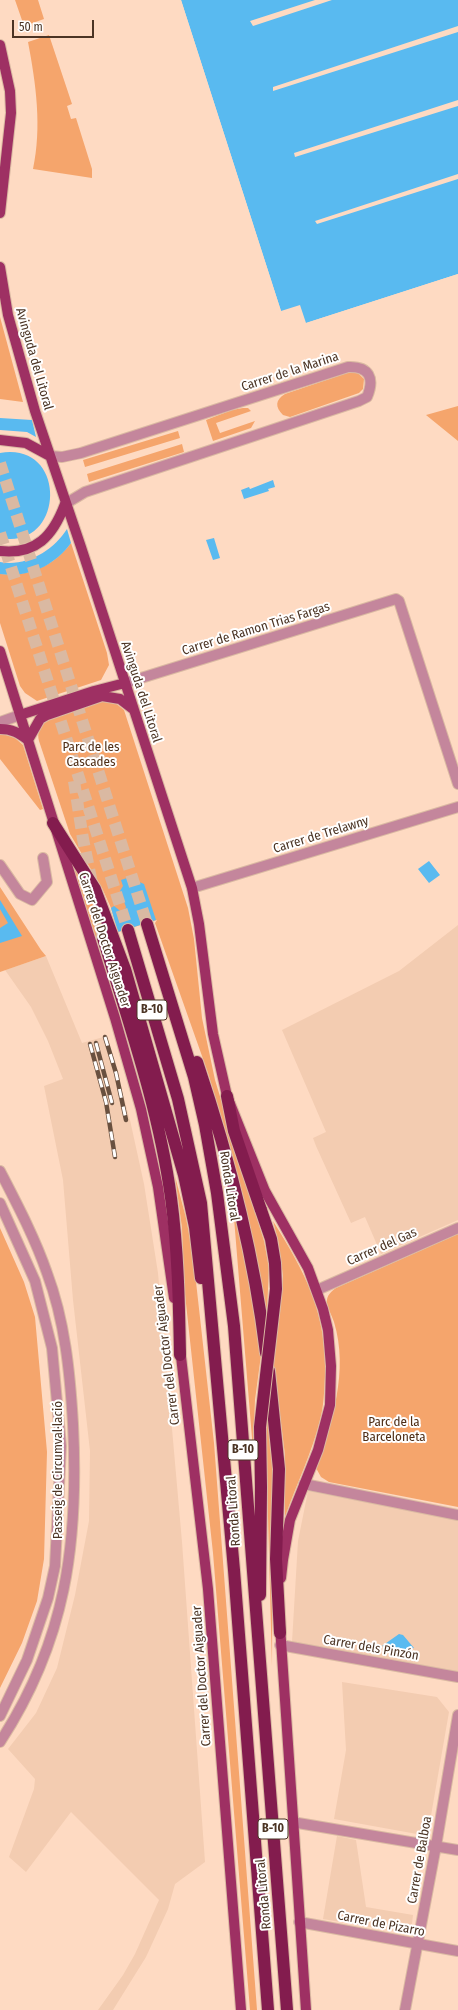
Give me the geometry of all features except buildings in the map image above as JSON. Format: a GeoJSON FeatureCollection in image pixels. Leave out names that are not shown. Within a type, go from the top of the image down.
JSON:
{"type":"FeatureCollection","features":[{"type":"Feature","properties":{"kind":"highway"},"geometry":{"type":"LineString","coordinates":[[53,823],[95,889],[125,969],[184,1176],[195,1227],[216,1378]]}},
{"type":"Feature","properties":{"kind":"highway","name":"Ronda Litoral"},"geometry":{"type":"LineString","coordinates":[[148,924],[194,1077],[205,1125],[217,1193],[234,1326],[287,2010]]}},
{"type":"Feature","properties":{"kind":"highway","name":"Ronda Litoral"},"geometry":{"type":"LineString","coordinates":[[128,930],[178,1099],[201,1203],[206,1245],[216,1378],[234,1570],[268,2010]]}},
{"type":"Feature","properties":{"kind":"highway"},"geometry":{"type":"LineString","coordinates":[[102,938],[132,1032],[157,1127],[171,1197],[178,1265],[180,1355]]}},
{"type":"Feature","properties":{"kind":"highway"},"geometry":{"type":"LineString","coordinates":[[169,996],[198,1063],[228,1158],[245,1230],[262,1321],[275,1422],[279,1469],[276,1559],[280,1639]]}},
{"type":"Feature","properties":{"kind":"highway"},"geometry":{"type":"LineString","coordinates":[[227,1096],[234,1131],[271,1239],[275,1263],[276,1289],[260,1427],[262,1568],[258,1648]]}},
{"type":"Feature","properties":{"kind":"main road"},"geometry":{"type":"LineString","coordinates":[[0,45],[10,91],[11,113],[0,213]]}},
{"type":"Feature","properties":{"kind":"main road","name":"Avinguda del Litoral"},"geometry":{"type":"LineString","coordinates":[[0,267],[8,315],[50,456],[65,504],[83,551],[124,684],[192,888]]}},
{"type":"Feature","properties":{"kind":"main road"},"geometry":{"type":"LineString","coordinates":[[0,440],[26,443],[50,456]]}},
{"type":"Feature","properties":{"kind":"main road"},"geometry":{"type":"LineString","coordinates":[[0,551],[13,552],[25,550],[39,543],[52,532],[59,521],[65,504]]}},
{"type":"Feature","properties":{"kind":"main road","name":"Carrer del Doctor Aiguader"},"geometry":{"type":"LineString","coordinates":[[0,650],[115,1018],[141,1109],[158,1187],[208,1589],[241,2010]]}},
{"type":"Feature","properties":{"kind":"main road"},"geometry":{"type":"LineString","coordinates":[[20,715],[94,691],[124,684]]}},
{"type":"Feature","properties":{"kind":"main road"},"geometry":{"type":"LineString","coordinates":[[0,729],[11,730],[28,740],[40,719],[47,715],[102,696],[120,699],[133,709]]}},
{"type":"Feature","properties":{"kind":"main road"},"geometry":{"type":"LineString","coordinates":[[192,888],[199,924],[213,1034],[227,1096],[265,1191],[308,1268],[317,1290],[328,1330],[331,1366],[330,1405],[318,1450],[290,1520],[283,1560],[280,1639],[306,2010]]}},
{"type":"Feature","properties":{"kind":"street","name":"Carrer de la Marina"},"geometry":{"type":"LineString","coordinates":[[50,456],[62,457],[82,453],[348,367],[356,367],[363,370],[368,373],[370,379],[371,385],[367,397],[359,401],[85,492],[65,504]]}},
{"type":"Feature","properties":{"kind":"street","name":"Carrer de Ramon Trias Fargas"},"geometry":{"type":"LineString","coordinates":[[124,684],[396,599],[399,601],[458,784]]}},
{"type":"Feature","properties":{"kind":"street"},"geometry":{"type":"LineString","coordinates":[[0,722],[20,715]]}},
{"type":"Feature","properties":{"kind":"street","name":"Carrer de Trelawny"},"geometry":{"type":"LineString","coordinates":[[192,888],[458,807]]}},
{"type":"Feature","properties":{"kind":"street"},"geometry":{"type":"LineString","coordinates":[[0,865],[20,894],[32,900],[47,882],[43,858]]}},
{"type":"Feature","properties":{"kind":"street","name":"Passeig de Circumval·lació"},"geometry":{"type":"LineString","coordinates":[[0,1171],[31,1234],[48,1273],[58,1308],[66,1345],[69,1374],[74,1456],[74,1509],[71,1551],[58,1616],[46,1656],[14,1722],[0,1742]]}},
{"type":"Feature","properties":{"kind":"street","name":"Passeig de Circumval·lació"},"geometry":{"type":"LineString","coordinates":[[0,1203],[35,1280],[52,1348],[61,1446],[55,1566],[48,1598],[27,1660],[0,1716]]}},
{"type":"Feature","properties":{"kind":"street","name":"Carrer del Gas"},"geometry":{"type":"LineString","coordinates":[[317,1290],[458,1228]]}},
{"type":"Feature","properties":{"kind":"street"},"geometry":{"type":"LineString","coordinates":[[304,1484],[458,1515]]}},
{"type":"Feature","properties":{"kind":"street","name":"Carrer dels Pinzón"},"geometry":{"type":"LineString","coordinates":[[280,1639],[458,1677]]}},
{"type":"Feature","properties":{"kind":"street","name":"Carrer de Balboa"},"geometry":{"type":"LineString","coordinates":[[405,2010],[436,1846],[458,1715]]}},
{"type":"Feature","properties":{"kind":"street"},"geometry":{"type":"LineString","coordinates":[[292,1822],[458,1850]]}},
{"type":"Feature","properties":{"kind":"street","name":"Carrer de Pizarro"},"geometry":{"type":"LineString","coordinates":[[299,1922],[458,1951]]}},
{"type":"Feature","properties":{"kind":"shaded area"},"geometry":{"type":"Polygon","coordinates":[[[458,925],[458,1220],[381,1254],[365,1217],[351,1223],[316,1146],[313,1138],[326,1132],[282,1030],[399,971],[458,925]]]}},
{"type":"Feature","properties":{"kind":"shaded area"},"geometry":{"type":"Polygon","coordinates":[[[46,956],[82,1043],[107,1036],[130,1120],[144,1184],[158,1273],[167,1372],[182,1542],[205,1862],[175,1884],[168,1909],[146,1957],[113,2010],[98,2010],[123,1975],[135,1954],[159,1900],[71,1812],[26,1872],[9,1857],[34,1789],[35,1779],[8,1749],[36,1713],[57,1668],[75,1595],[89,1521],[90,1451],[73,1300],[63,1180],[44,1086],[63,1079],[48,1041],[31,1007],[5,970],[46,956]]]}},
{"type":"Feature","properties":{"kind":"shaded area"},"geometry":{"type":"Polygon","coordinates":[[[308,1491],[458,1520],[458,1672],[292,1642],[298,1541],[308,1491]]]}},
{"type":"Feature","properties":{"kind":"shaded area"},"geometry":{"type":"Polygon","coordinates":[[[342,1682],[437,1697],[449,1712],[429,1827],[417,1834],[334,1819],[346,1750],[342,1682]]]}},
{"type":"Feature","properties":{"kind":"shaded area"},"geometry":{"type":"Polygon","coordinates":[[[337,1836],[356,1840],[366,1907],[413,1915],[412,1924],[400,1932],[323,1919],[337,1836]]]}},
{"type":"Feature","properties":{"kind":"green space"},"geometry":{"type":"Polygon","coordinates":[[[15,0],[38,0],[44,19],[24,26],[15,0]]]}},
{"type":"Feature","properties":{"kind":"green space"},"geometry":{"type":"Polygon","coordinates":[[[49,35],[72,104],[67,106],[71,119],[76,118],[92,169],[92,178],[33,169],[36,153],[37,106],[28,42],[49,35]]]}},
{"type":"Feature","properties":{"kind":"green space"},"geometry":{"type":"Polygon","coordinates":[[[0,317],[23,402],[0,399],[0,317]]]}},
{"type":"Feature","properties":{"kind":"green space"},"geometry":{"type":"Polygon","coordinates":[[[350,372],[358,373],[364,379],[363,389],[359,393],[290,417],[283,415],[277,406],[279,399],[285,394],[350,372]]]}},
{"type":"Feature","properties":{"kind":"green space"},"geometry":{"type":"Polygon","coordinates":[[[458,406],[458,441],[426,415],[458,406]]]}},
{"type":"Feature","properties":{"kind":"green space"},"geometry":{"type":"Polygon","coordinates":[[[248,408],[251,411],[216,423],[220,433],[255,421],[251,428],[213,441],[206,420],[232,410],[248,408]]]}},
{"type":"Feature","properties":{"kind":"green space"},"geometry":{"type":"Polygon","coordinates":[[[178,431],[180,438],[85,467],[83,460],[178,431]]]}},
{"type":"Feature","properties":{"kind":"green space"},"geometry":{"type":"Polygon","coordinates":[[[182,444],[184,452],[89,482],[87,474],[182,444]]]}},
{"type":"Feature","properties":{"kind":"green space"},"geometry":{"type":"Polygon","coordinates":[[[71,543],[107,653],[109,665],[101,680],[37,701],[25,693],[20,686],[0,623],[0,574],[21,574],[31,572],[49,564],[71,543]]]}},
{"type":"Feature","properties":{"kind":"green space","name":"Parc de les Cascades"},"geometry":{"type":"Polygon","coordinates":[[[104,701],[114,702],[124,710],[188,908],[194,939],[202,1018],[215,1080],[264,1241],[269,1268],[267,1311],[231,1149],[208,1073],[155,923],[157,920],[118,932],[111,908],[102,888],[70,834],[39,741],[39,730],[46,721],[104,701]]]}},
{"type":"Feature","properties":{"kind":"green space"},"geometry":{"type":"Polygon","coordinates":[[[3,734],[15,738],[23,745],[43,809],[40,810],[0,759],[0,735],[3,734]]]}},
{"type":"Feature","properties":{"kind":"green space"},"geometry":{"type":"Polygon","coordinates":[[[72,860],[84,876],[108,934],[96,938],[71,865],[72,860]]]}},
{"type":"Feature","properties":{"kind":"green space"},"geometry":{"type":"Polygon","coordinates":[[[0,887],[46,956],[0,972],[0,887]]]}},
{"type":"Feature","properties":{"kind":"green space"},"geometry":{"type":"Polygon","coordinates":[[[175,1176],[186,1218],[193,1255],[214,1443],[257,2010],[250,2010],[213,1553],[184,1285],[182,1228],[175,1176]]]}},
{"type":"Feature","properties":{"kind":"green space"},"geometry":{"type":"Polygon","coordinates":[[[233,1206],[256,1316],[261,1355],[255,1400],[253,1450],[233,1206]]]}},
{"type":"Feature","properties":{"kind":"green space"},"geometry":{"type":"Polygon","coordinates":[[[273,1221],[285,1240],[312,1295],[318,1313],[325,1354],[324,1398],[317,1432],[285,1517],[285,1455],[273,1359],[280,1313],[283,1276],[278,1240],[273,1221]]]}},
{"type":"Feature","properties":{"kind":"green space"},"geometry":{"type":"Polygon","coordinates":[[[0,1228],[24,1282],[35,1317],[47,1452],[44,1559],[37,1601],[22,1643],[0,1688],[0,1228]]]}},
{"type":"Feature","properties":{"kind":"green space","name":"Parc de la Barceloneta"},"geometry":{"type":"Polygon","coordinates":[[[458,1234],[458,1507],[329,1482],[321,1477],[316,1468],[333,1415],[339,1378],[340,1359],[338,1340],[334,1322],[327,1304],[328,1296],[336,1288],[458,1234]]]}},
{"type":"Feature","properties":{"kind":"green space"},"geometry":{"type":"Polygon","coordinates":[[[268,1406],[273,1462],[272,1666],[266,1442],[268,1406]]]}},
{"type":"Feature","properties":{"kind":"water"},"geometry":{"type":"Polygon","coordinates":[[[181,0],[458,0],[458,274],[306,323],[300,305],[281,311],[181,0]]]}},
{"type":"Feature","properties":{"kind":"water"},"geometry":{"type":"Polygon","coordinates":[[[0,418],[32,420],[36,437],[27,432],[0,430],[0,418]]]}},
{"type":"Feature","properties":{"kind":"water"},"geometry":{"type":"Polygon","coordinates":[[[0,453],[22,454],[38,463],[47,478],[50,496],[47,514],[37,529],[21,538],[0,538],[0,453]]]}},
{"type":"Feature","properties":{"kind":"water"},"geometry":{"type":"Polygon","coordinates":[[[273,480],[275,487],[268,489],[269,491],[244,499],[241,490],[249,487],[250,489],[273,480]]]}},
{"type":"Feature","properties":{"kind":"water"},"geometry":{"type":"Polygon","coordinates":[[[67,529],[71,543],[49,564],[31,572],[11,575],[0,574],[0,562],[19,562],[38,556],[54,544],[67,529]]]}},
{"type":"Feature","properties":{"kind":"water"},"geometry":{"type":"Polygon","coordinates":[[[214,538],[220,558],[213,560],[206,540],[214,538]]]}},
{"type":"Feature","properties":{"kind":"water"},"geometry":{"type":"Polygon","coordinates":[[[429,861],[440,875],[429,883],[418,869],[429,861]]]}},
{"type":"Feature","properties":{"kind":"water"},"geometry":{"type":"Polygon","coordinates":[[[133,876],[137,881],[144,884],[156,920],[118,932],[111,908],[114,906],[123,913],[126,907],[120,891],[123,886],[121,880],[133,876]]]}},
{"type":"Feature","properties":{"kind":"water"},"geometry":{"type":"Polygon","coordinates":[[[0,900],[22,936],[0,943],[0,928],[8,923],[0,909],[0,900]]]}},
{"type":"Feature","properties":{"kind":"water"},"geometry":{"type":"Polygon","coordinates":[[[399,1634],[403,1635],[414,1648],[398,1652],[382,1646],[399,1634]]]}},
{"type":"Feature","properties":{"kind":"pier"},"geometry":{"type":"Polygon","coordinates":[[[179,0],[181,0],[281,311],[279,312],[179,0]]]}},
{"type":"Feature","properties":{"kind":"pier"},"geometry":{"type":"Polygon","coordinates":[[[315,0],[332,0],[253,26],[250,21],[315,0]]]}},
{"type":"Feature","properties":{"kind":"pier"},"geometry":{"type":"Polygon","coordinates":[[[458,26],[458,32],[273,91],[273,87],[458,26]]]}},
{"type":"Feature","properties":{"kind":"pier"},"geometry":{"type":"Polygon","coordinates":[[[458,100],[458,106],[295,157],[294,153],[458,100]]]}},
{"type":"Feature","properties":{"kind":"pier"},"geometry":{"type":"Polygon","coordinates":[[[458,174],[458,179],[317,224],[315,221],[458,174]]]}},
{"type":"Feature","properties":{"kind":"pier"},"geometry":{"type":"Polygon","coordinates":[[[458,274],[458,276],[307,325],[306,323],[458,274]]]}},
{"type":"Feature","properties":{"kind":"tunnel"},"geometry":{"type":"LineString","coordinates":[[0,463],[147,924]]}},
{"type":"Feature","properties":{"kind":"tunnel"},"geometry":{"type":"LineString","coordinates":[[0,533],[128,930]]}},
{"type":"Feature","properties":{"kind":"tunnel"},"geometry":{"type":"LineString","coordinates":[[74,781],[83,839],[103,938]]}},
{"type":"Feature","properties":{"kind":"railway"},"geometry":{"type":"LineString","coordinates":[[105,1037],[116,1073],[126,1120]]}},
{"type":"Feature","properties":{"kind":"railway"},"geometry":{"type":"LineString","coordinates":[[96,1043],[112,1103]]}},
{"type":"Feature","properties":{"kind":"railway"},"geometry":{"type":"LineString","coordinates":[[90,1044],[106,1102],[115,1157]]}}]}
